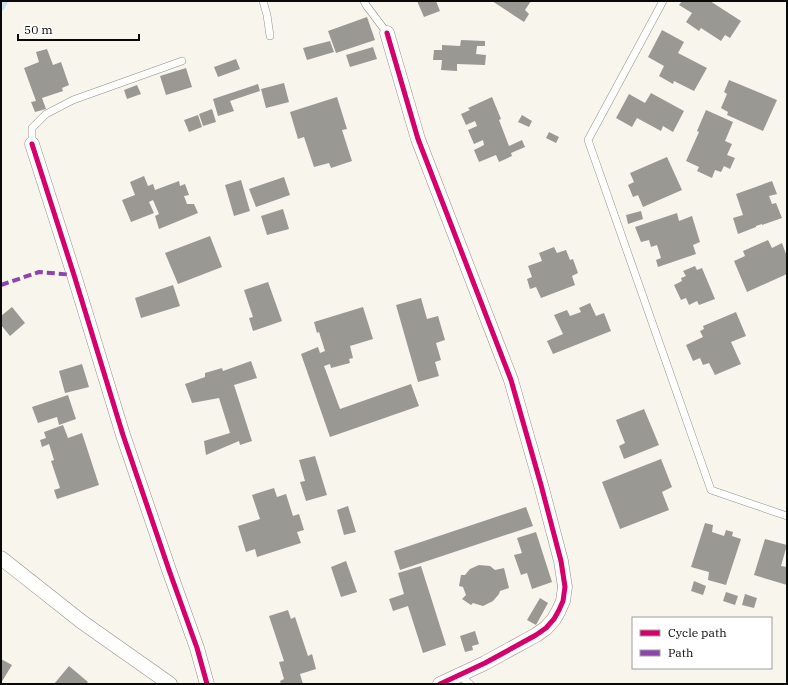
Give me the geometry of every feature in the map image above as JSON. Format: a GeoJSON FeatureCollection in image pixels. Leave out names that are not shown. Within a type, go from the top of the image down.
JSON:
{"type":"FeatureCollection","features":[{"type":"Feature","properties":{"kind":"street"},"geometry":{"type":"LineString","coordinates":[[387,33],[418,139],[512,380],[561,561],[565,587],[560,610],[546,628],[491,659],[464,680],[440,684]]}},
{"type":"Feature","properties":{"kind":"street"},"geometry":{"type":"LineString","coordinates":[[32,144],[123,435],[197,648],[207,684]]}},
{"type":"Feature","properties":{"kind":"street"},"geometry":{"type":"LineString","coordinates":[[1,558],[82,622],[170,684]]}},
{"type":"Feature","properties":{"kind":"lane"},"geometry":{"type":"LineString","coordinates":[[263,1],[267,14],[270,36]]}},
{"type":"Feature","properties":{"kind":"lane"},"geometry":{"type":"LineString","coordinates":[[364,1],[387,33]]}},
{"type":"Feature","properties":{"kind":"lane"},"geometry":{"type":"LineString","coordinates":[[663,1],[588,140],[711,490],[787,516]]}},
{"type":"Feature","properties":{"kind":"lane"},"geometry":{"type":"LineString","coordinates":[[32,144],[32,128],[46,114],[73,100],[182,61]]}},
{"type":"Feature","properties":{"kind":"building"},"geometry":{"type":"Polygon","coordinates":[[[417,1],[436,1],[440,11],[424,17],[417,1]]]}},
{"type":"Feature","properties":{"kind":"building"},"geometry":{"type":"Polygon","coordinates":[[[492,1],[531,1],[525,10],[529,14],[524,22],[492,1]]]}},
{"type":"Feature","properties":{"kind":"building"},"geometry":{"type":"Polygon","coordinates":[[[682,1],[710,1],[741,21],[730,38],[725,35],[721,41],[701,28],[699,31],[686,22],[692,13],[679,5],[682,1]]]}},
{"type":"Feature","properties":{"kind":"building"},"geometry":{"type":"Polygon","coordinates":[[[367,17],[375,40],[336,53],[328,31],[367,17]]]}},
{"type":"Feature","properties":{"kind":"building"},"geometry":{"type":"Polygon","coordinates":[[[662,30],[684,42],[678,53],[707,68],[694,91],[674,81],[673,84],[659,76],[664,66],[648,57],[662,30]]]}},
{"type":"Feature","properties":{"kind":"building"},"geometry":{"type":"Polygon","coordinates":[[[461,40],[485,41],[485,46],[477,46],[476,54],[486,55],[485,65],[457,64],[457,71],[441,70],[442,60],[433,60],[434,50],[442,50],[442,45],[460,46],[461,40]]]}},
{"type":"Feature","properties":{"kind":"building"},"geometry":{"type":"Polygon","coordinates":[[[330,41],[334,52],[307,60],[303,48],[330,41]]]}},
{"type":"Feature","properties":{"kind":"building"},"geometry":{"type":"Polygon","coordinates":[[[373,47],[377,59],[350,67],[346,55],[373,47]]]}},
{"type":"Feature","properties":{"kind":"building"},"geometry":{"type":"Polygon","coordinates":[[[47,49],[53,65],[61,62],[69,85],[62,88],[63,91],[42,98],[46,109],[35,112],[31,102],[36,101],[24,68],[39,62],[36,52],[47,49]]]}},
{"type":"Feature","properties":{"kind":"building"},"geometry":{"type":"Polygon","coordinates":[[[236,59],[240,69],[218,77],[214,67],[236,59]]]}},
{"type":"Feature","properties":{"kind":"building"},"geometry":{"type":"Polygon","coordinates":[[[186,68],[192,87],[166,95],[160,76],[186,68]]]}},
{"type":"Feature","properties":{"kind":"building"},"geometry":{"type":"Polygon","coordinates":[[[729,80],[777,100],[763,131],[727,115],[728,112],[721,108],[727,94],[724,92],[729,80]]]}},
{"type":"Feature","properties":{"kind":"building"},"geometry":{"type":"Polygon","coordinates":[[[284,83],[289,102],[266,108],[261,89],[284,83]]]}},
{"type":"Feature","properties":{"kind":"building"},"geometry":{"type":"Polygon","coordinates":[[[258,84],[260,91],[230,101],[234,111],[218,116],[213,99],[258,84]]]}},
{"type":"Feature","properties":{"kind":"building"},"geometry":{"type":"Polygon","coordinates":[[[137,85],[141,94],[127,99],[124,90],[137,85]]]}},
{"type":"Feature","properties":{"kind":"building"},"geometry":{"type":"Polygon","coordinates":[[[651,93],[684,111],[673,132],[663,126],[661,131],[637,118],[632,127],[616,118],[629,94],[645,103],[651,93]]]}},
{"type":"Feature","properties":{"kind":"building"},"geometry":{"type":"Polygon","coordinates":[[[337,97],[347,129],[342,130],[352,161],[331,168],[329,163],[314,167],[304,137],[298,139],[290,112],[337,97]]]}},
{"type":"Feature","properties":{"kind":"building"},"geometry":{"type":"Polygon","coordinates":[[[492,97],[501,119],[499,120],[509,146],[522,140],[525,147],[511,153],[512,156],[499,162],[496,155],[479,162],[474,150],[484,145],[483,140],[474,144],[468,130],[477,126],[475,121],[466,125],[461,114],[470,110],[468,108],[492,97]]]}},
{"type":"Feature","properties":{"kind":"building"},"geometry":{"type":"Polygon","coordinates":[[[212,109],[216,122],[203,126],[199,114],[212,109]]]}},
{"type":"Feature","properties":{"kind":"building"},"geometry":{"type":"Polygon","coordinates":[[[706,110],[733,122],[725,141],[732,144],[727,155],[735,158],[730,169],[724,166],[721,172],[715,170],[712,178],[697,171],[699,167],[686,161],[699,132],[697,131],[706,110]]]}},
{"type":"Feature","properties":{"kind":"building"},"geometry":{"type":"Polygon","coordinates":[[[198,115],[202,127],[189,132],[184,120],[198,115]]]}},
{"type":"Feature","properties":{"kind":"building"},"geometry":{"type":"Polygon","coordinates":[[[522,115],[532,121],[529,127],[518,122],[522,115]]]}},
{"type":"Feature","properties":{"kind":"building"},"geometry":{"type":"Polygon","coordinates":[[[549,132],[559,137],[556,143],[546,138],[549,132]]]}},
{"type":"Feature","properties":{"kind":"building"},"geometry":{"type":"Polygon","coordinates":[[[667,157],[682,190],[643,207],[638,195],[633,197],[628,185],[634,182],[630,173],[667,157]]]}},
{"type":"Feature","properties":{"kind":"building"},"geometry":{"type":"Polygon","coordinates":[[[144,176],[148,186],[153,184],[155,190],[179,181],[180,186],[185,184],[189,195],[184,196],[187,204],[194,204],[198,213],[159,229],[155,216],[159,214],[153,200],[149,202],[154,213],[131,222],[122,200],[135,195],[130,182],[144,176]]]}},
{"type":"Feature","properties":{"kind":"building"},"geometry":{"type":"Polygon","coordinates":[[[284,177],[290,195],[256,207],[249,189],[284,177]]]}},
{"type":"Feature","properties":{"kind":"building"},"geometry":{"type":"Polygon","coordinates":[[[241,180],[250,211],[234,216],[225,185],[241,180]]]}},
{"type":"Feature","properties":{"kind":"building"},"geometry":{"type":"Polygon","coordinates":[[[772,181],[777,194],[769,196],[772,204],[776,203],[782,218],[756,226],[738,234],[733,218],[743,215],[736,194],[772,181]]]}},
{"type":"Feature","properties":{"kind":"building"},"geometry":{"type":"Polygon","coordinates":[[[283,209],[289,229],[267,235],[261,216],[283,209]]]}},
{"type":"Feature","properties":{"kind":"building"},"geometry":{"type":"Polygon","coordinates":[[[641,211],[643,219],[628,224],[626,215],[641,211]]]}},
{"type":"Feature","properties":{"kind":"building"},"geometry":{"type":"Polygon","coordinates":[[[677,213],[679,221],[692,216],[700,242],[693,245],[696,254],[658,267],[656,260],[661,258],[657,245],[651,247],[649,240],[641,242],[635,227],[677,213]]]}},
{"type":"Feature","properties":{"kind":"building"},"geometry":{"type":"Polygon","coordinates":[[[210,236],[222,267],[178,284],[165,253],[210,236]]]}},
{"type":"Feature","properties":{"kind":"building"},"geometry":{"type":"Polygon","coordinates":[[[768,240],[772,248],[782,243],[786,254],[787,253],[787,274],[747,292],[734,261],[745,256],[743,251],[768,240]]]}},
{"type":"Feature","properties":{"kind":"building"},"geometry":{"type":"Polygon","coordinates":[[[554,247],[557,253],[566,250],[570,260],[573,259],[578,273],[572,276],[575,285],[541,298],[536,287],[530,289],[527,279],[532,277],[528,266],[542,261],[539,253],[554,247]]]}},
{"type":"Feature","properties":{"kind":"building"},"geometry":{"type":"Polygon","coordinates":[[[695,266],[697,270],[702,268],[715,299],[699,305],[697,301],[689,305],[686,298],[681,300],[674,285],[682,281],[681,278],[686,276],[683,271],[695,266]]]}},
{"type":"Feature","properties":{"kind":"building"},"geometry":{"type":"Polygon","coordinates":[[[268,282],[282,321],[253,331],[249,318],[253,317],[244,290],[268,282]]]}},
{"type":"Feature","properties":{"kind":"building"},"geometry":{"type":"Polygon","coordinates":[[[173,285],[180,306],[141,318],[135,298],[173,285]]]}},
{"type":"Feature","properties":{"kind":"building"},"geometry":{"type":"Polygon","coordinates":[[[421,298],[427,319],[438,316],[445,340],[436,343],[441,360],[435,362],[439,376],[418,382],[396,305],[421,298]]]}},
{"type":"Feature","properties":{"kind":"building"},"geometry":{"type":"Polygon","coordinates":[[[590,303],[596,316],[604,313],[611,331],[553,354],[547,341],[563,334],[554,315],[567,310],[570,316],[581,312],[579,308],[590,303]]]}},
{"type":"Feature","properties":{"kind":"building"},"geometry":{"type":"Polygon","coordinates":[[[12,307],[25,323],[10,336],[1,325],[1,316],[12,307]]]}},
{"type":"Feature","properties":{"kind":"building"},"geometry":{"type":"Polygon","coordinates":[[[363,307],[373,339],[350,346],[353,358],[349,359],[350,363],[331,368],[330,364],[324,366],[340,409],[411,384],[419,406],[330,437],[301,354],[318,347],[320,353],[325,351],[314,322],[363,307]]]}},
{"type":"Feature","properties":{"kind":"building"},"geometry":{"type":"Polygon","coordinates":[[[736,312],[746,336],[731,342],[741,364],[715,375],[709,363],[703,365],[700,358],[693,361],[686,345],[703,337],[700,331],[704,329],[703,326],[736,312]]]}},
{"type":"Feature","properties":{"kind":"building"},"geometry":{"type":"Polygon","coordinates":[[[251,361],[257,378],[234,385],[252,441],[240,445],[239,441],[206,455],[204,441],[230,433],[219,398],[192,403],[185,384],[205,377],[205,373],[222,368],[223,371],[251,361]]]}},
{"type":"Feature","properties":{"kind":"building"},"geometry":{"type":"Polygon","coordinates":[[[82,364],[89,387],[65,393],[59,371],[82,364]]]}},
{"type":"Feature","properties":{"kind":"building"},"geometry":{"type":"Polygon","coordinates":[[[68,395],[76,419],[59,425],[57,417],[38,423],[32,407],[68,395]]]}},
{"type":"Feature","properties":{"kind":"building"},"geometry":{"type":"Polygon","coordinates":[[[644,409],[659,445],[624,459],[619,446],[625,443],[616,420],[644,409]]]}},
{"type":"Feature","properties":{"kind":"building"},"geometry":{"type":"Polygon","coordinates":[[[63,425],[68,438],[82,433],[99,485],[57,499],[54,490],[60,488],[51,461],[54,460],[49,444],[42,447],[40,440],[46,438],[44,432],[63,425]]]}},
{"type":"Feature","properties":{"kind":"building"},"geometry":{"type":"Polygon","coordinates":[[[315,456],[327,495],[306,501],[300,482],[305,481],[299,460],[315,456]]]}},
{"type":"Feature","properties":{"kind":"building"},"geometry":{"type":"Polygon","coordinates":[[[661,459],[672,487],[662,492],[669,510],[620,529],[602,482],[661,459]]]}},
{"type":"Feature","properties":{"kind":"building"},"geometry":{"type":"Polygon","coordinates":[[[274,488],[277,497],[286,494],[293,516],[299,514],[304,530],[297,532],[301,543],[257,557],[255,549],[246,552],[238,526],[260,519],[252,495],[274,488]]]}},
{"type":"Feature","properties":{"kind":"building"},"geometry":{"type":"Polygon","coordinates":[[[348,506],[356,532],[344,535],[337,510],[348,506]]]}},
{"type":"Feature","properties":{"kind":"building"},"geometry":{"type":"Polygon","coordinates":[[[526,507],[533,526],[400,570],[394,551],[526,507]]]}},
{"type":"Feature","properties":{"kind":"building"},"geometry":{"type":"Polygon","coordinates":[[[705,523],[713,525],[712,532],[724,536],[726,530],[733,532],[732,536],[741,539],[726,585],[708,580],[709,572],[691,567],[705,523]]]}},
{"type":"Feature","properties":{"kind":"building"},"geometry":{"type":"Polygon","coordinates":[[[536,532],[552,582],[532,589],[527,573],[521,575],[514,555],[522,553],[517,538],[536,532]]]}},
{"type":"Feature","properties":{"kind":"building"},"geometry":{"type":"Polygon","coordinates":[[[765,539],[787,545],[781,566],[787,567],[787,585],[754,575],[765,539]]]}},
{"type":"Feature","properties":{"kind":"building"},"geometry":{"type":"Polygon","coordinates":[[[346,561],[357,592],[341,597],[331,567],[346,561]]]}},
{"type":"Feature","properties":{"kind":"building"},"geometry":{"type":"Polygon","coordinates":[[[479,565],[490,566],[495,570],[504,568],[509,588],[500,591],[493,601],[483,606],[473,603],[471,605],[462,599],[466,595],[463,587],[459,586],[461,575],[465,575],[470,569],[479,565]]]}},
{"type":"Feature","properties":{"kind":"building"},"geometry":{"type":"Polygon","coordinates":[[[421,566],[446,645],[423,653],[408,606],[393,611],[389,599],[404,594],[398,573],[421,566]]]}},
{"type":"Feature","properties":{"kind":"building"},"geometry":{"type":"Polygon","coordinates":[[[694,581],[706,586],[703,595],[691,591],[694,581]]]}},
{"type":"Feature","properties":{"kind":"building"},"geometry":{"type":"Polygon","coordinates":[[[726,592],[738,596],[735,605],[723,601],[726,592]]]}},
{"type":"Feature","properties":{"kind":"building"},"geometry":{"type":"Polygon","coordinates":[[[745,594],[757,598],[754,608],[742,605],[745,594]]]}},
{"type":"Feature","properties":{"kind":"building"},"geometry":{"type":"Polygon","coordinates":[[[540,598],[548,603],[536,625],[527,620],[540,598]]]}},
{"type":"Feature","properties":{"kind":"building"},"geometry":{"type":"Polygon","coordinates":[[[288,610],[291,619],[295,617],[308,656],[312,654],[316,669],[300,674],[303,684],[281,684],[280,681],[284,679],[279,662],[284,661],[269,616],[288,610]]]}},
{"type":"Feature","properties":{"kind":"building"},"geometry":{"type":"Polygon","coordinates":[[[475,631],[479,644],[472,646],[473,650],[465,652],[460,636],[475,631]]]}},
{"type":"Feature","properties":{"kind":"building"},"geometry":{"type":"Polygon","coordinates":[[[1,659],[12,665],[1,683],[1,659]]]}},
{"type":"Feature","properties":{"kind":"building"},"geometry":{"type":"Polygon","coordinates":[[[69,666],[88,682],[86,684],[54,684],[69,666]]]}},
{"type":"Feature","properties":{"kind":"waterway"},"geometry":{"type":"LineString","coordinates":[[1,9],[6,1]]}},
{"type":"Feature","properties":{"kind":"marked path"},"geometry":{"type":"LineString","coordinates":[[1,285],[39,272],[74,275]]}},
{"type":"Feature","properties":{"kind":"cycle path"},"geometry":{"type":"LineString","coordinates":[[387,33],[418,139],[511,380],[561,561],[565,587],[563,601],[559,610],[554,619],[546,628],[485,663],[440,684]]}},
{"type":"Feature","properties":{"kind":"cycle path"},"geometry":{"type":"LineString","coordinates":[[32,144],[123,435],[197,648],[207,684]]}}]}
